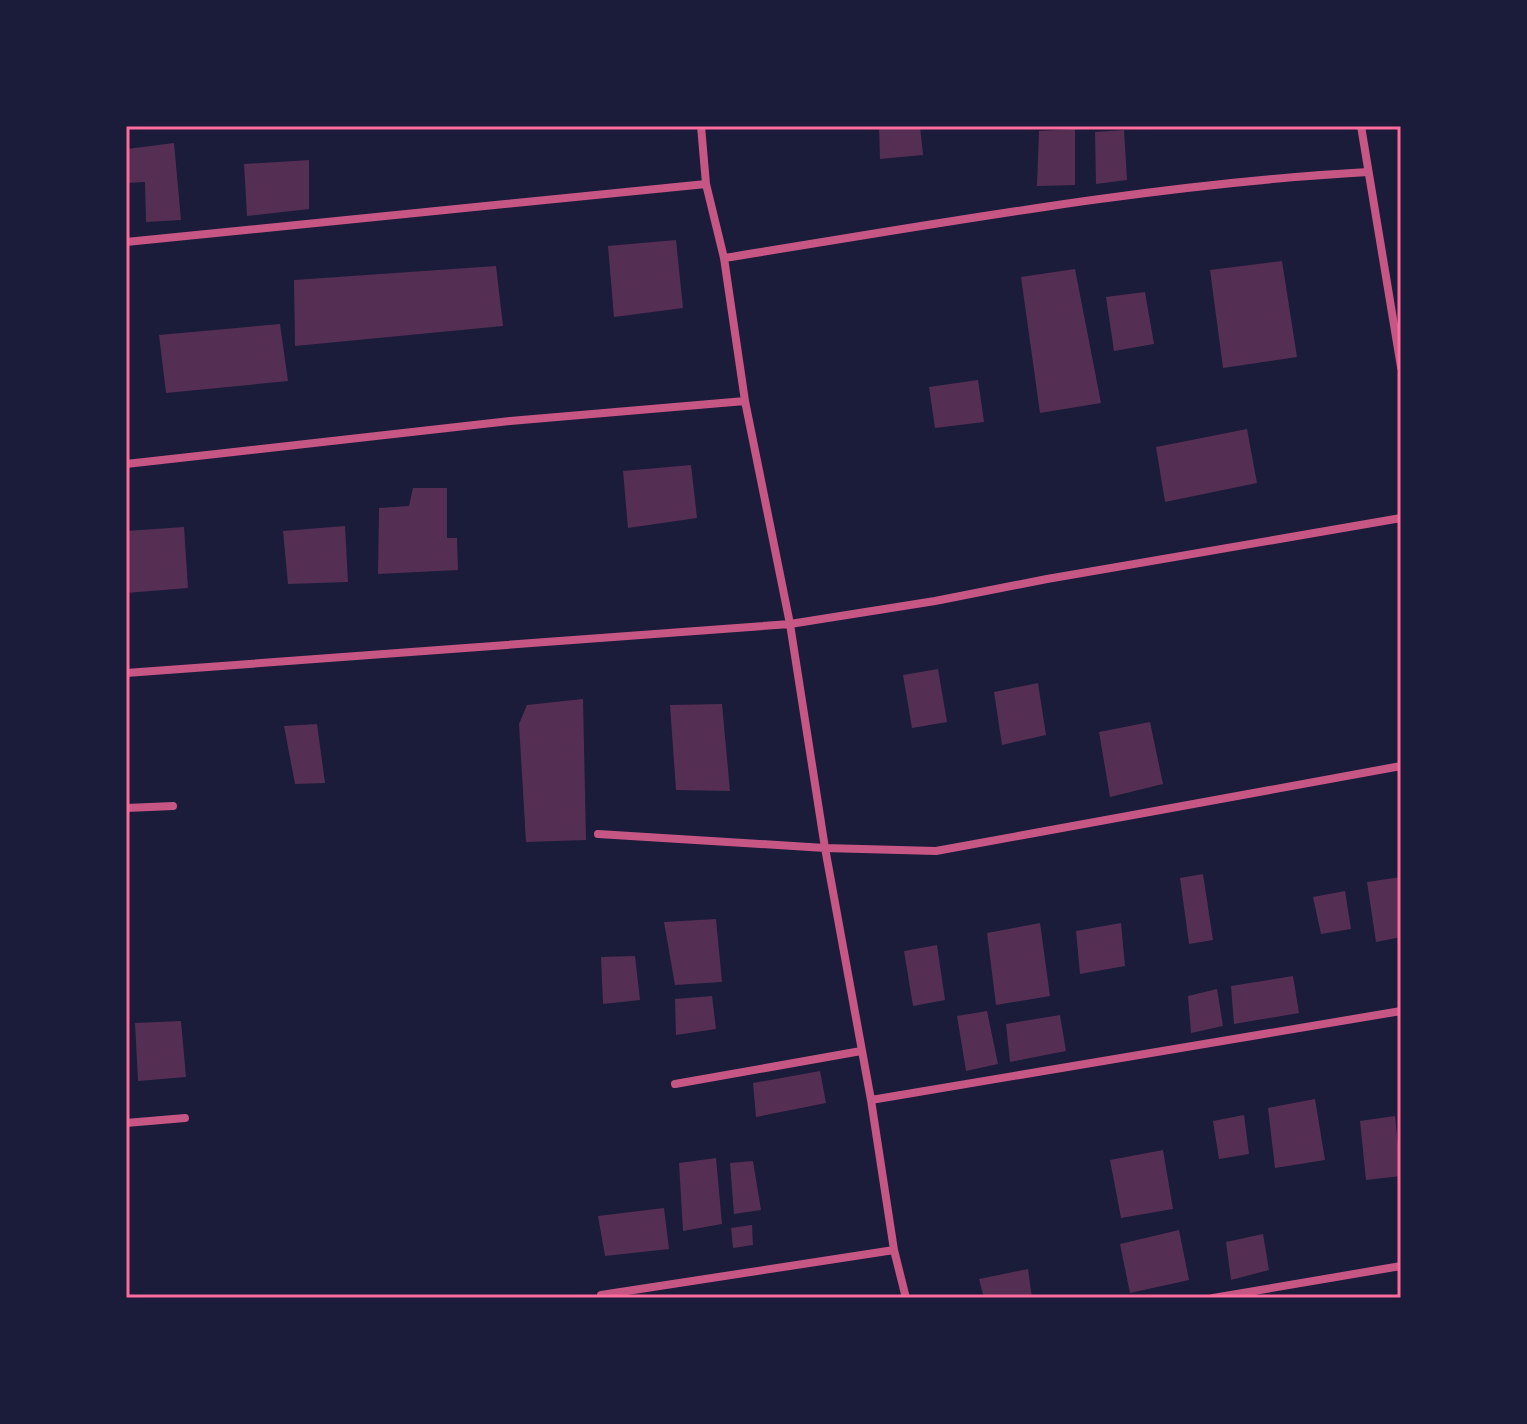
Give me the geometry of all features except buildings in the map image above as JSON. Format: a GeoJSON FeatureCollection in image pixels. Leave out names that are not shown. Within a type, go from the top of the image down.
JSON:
{"type":"FeatureCollection","features":[{"type":"Feature","properties":{"kind":"street"},"geometry":{"type":"LineString","coordinates":[[701,126],[706,184],[724,258],[745,401],[790,624],[894,1250],[906,1298]]}},
{"type":"Feature","properties":{"kind":"street"},"geometry":{"type":"LineString","coordinates":[[1361,126],[1401,367]]}},
{"type":"Feature","properties":{"kind":"street"},"geometry":{"type":"LineString","coordinates":[[724,258],[1021,211],[1235,182],[1368,172]]}},
{"type":"Feature","properties":{"kind":"street"},"geometry":{"type":"LineString","coordinates":[[126,242],[706,184]]}},
{"type":"Feature","properties":{"kind":"street"},"geometry":{"type":"LineString","coordinates":[[126,464],[510,421],[745,401]]}},
{"type":"Feature","properties":{"kind":"street"},"geometry":{"type":"LineString","coordinates":[[126,673],[790,624],[1401,518]]}},
{"type":"Feature","properties":{"kind":"street"},"geometry":{"type":"LineString","coordinates":[[598,834],[825,848],[936,851],[1401,766]]}},
{"type":"Feature","properties":{"kind":"street"},"geometry":{"type":"LineString","coordinates":[[126,808],[173,806]]}},
{"type":"Feature","properties":{"kind":"street"},"geometry":{"type":"LineString","coordinates":[[871,1100],[1401,1011]]}},
{"type":"Feature","properties":{"kind":"street"},"geometry":{"type":"LineString","coordinates":[[675,1084],[861,1051]]}},
{"type":"Feature","properties":{"kind":"street"},"geometry":{"type":"LineString","coordinates":[[126,1123],[185,1118]]}},
{"type":"Feature","properties":{"kind":"street"},"geometry":{"type":"LineString","coordinates":[[601,1295],[894,1250]]}},
{"type":"Feature","properties":{"kind":"street"},"geometry":{"type":"LineString","coordinates":[[1213,1298],[1401,1266]]}}]}
